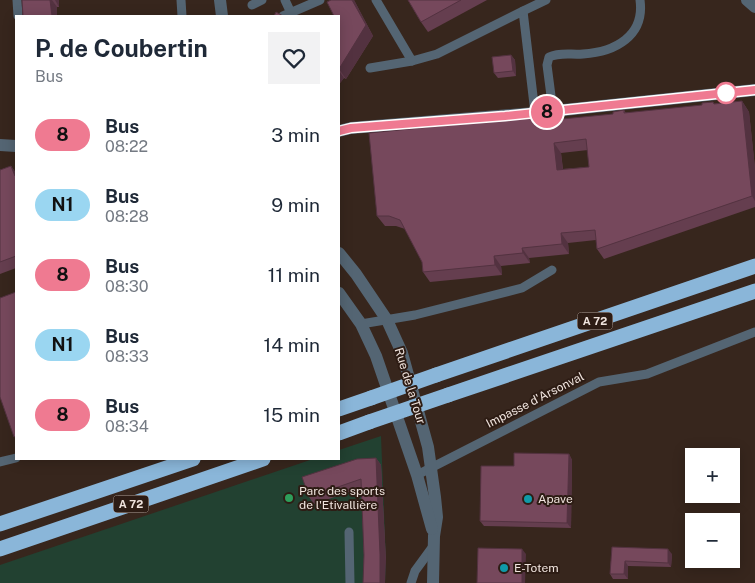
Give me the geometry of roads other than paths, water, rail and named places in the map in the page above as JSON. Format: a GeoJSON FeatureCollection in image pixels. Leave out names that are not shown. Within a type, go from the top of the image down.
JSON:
{"type":"FeatureCollection","features":[{"type":"Feature","properties":{"kind":"highway","name":"A 72"},"geometry":{"type":"LineString","coordinates":[[340,409],[755,266]]}},
{"type":"Feature","properties":{"kind":"highway","name":"A 72"},"geometry":{"type":"LineString","coordinates":[[340,433],[755,291]]}},
{"type":"Feature","properties":{"kind":"highway","name":"A 72"},"geometry":{"type":"LineString","coordinates":[[0,524],[190,460]]}},
{"type":"Feature","properties":{"kind":"highway","name":"A 72"},"geometry":{"type":"LineString","coordinates":[[0,549],[260,460]]}},
{"type":"Feature","properties":{"kind":"street"},"geometry":{"type":"LineString","coordinates":[[220,0],[222,15]]}},
{"type":"Feature","properties":{"kind":"street"},"geometry":{"type":"LineString","coordinates":[[747,0],[755,7]]}},
{"type":"Feature","properties":{"kind":"street"},"geometry":{"type":"LineString","coordinates":[[340,131],[351,128],[535,113],[755,90]]}},
{"type":"Feature","properties":{"kind":"street"},"geometry":{"type":"LineString","coordinates":[[0,144],[15,146]]}},
{"type":"Feature","properties":{"kind":"street","name":"Rue de la Tour"},"geometry":{"type":"LineString","coordinates":[[340,254],[356,274],[386,320],[402,354],[423,429],[437,518],[434,540],[433,583]]}},
{"type":"Feature","properties":{"kind":"street","name":"Rue de la Tour"},"geometry":{"type":"LineString","coordinates":[[340,294],[361,324],[376,356],[417,475],[434,540]]}},
{"type":"Feature","properties":{"kind":"lane"},"geometry":{"type":"LineString","coordinates":[[17,0],[18,15]]}},
{"type":"Feature","properties":{"kind":"lane"},"geometry":{"type":"LineString","coordinates":[[181,0],[182,15]]}},
{"type":"Feature","properties":{"kind":"lane"},"geometry":{"type":"LineString","coordinates":[[252,5],[262,0]]}},
{"type":"Feature","properties":{"kind":"lane"},"geometry":{"type":"LineString","coordinates":[[284,0],[287,15],[320,0]]}},
{"type":"Feature","properties":{"kind":"lane"},"geometry":{"type":"LineString","coordinates":[[376,0],[412,61]]}},
{"type":"Feature","properties":{"kind":"lane"},"geometry":{"type":"LineString","coordinates":[[370,68],[412,61],[437,54],[546,0]]}},
{"type":"Feature","properties":{"kind":"lane"},"geometry":{"type":"LineString","coordinates":[[553,111],[547,65],[549,57],[556,54],[604,52],[621,44],[639,22],[642,10],[640,0]]}},
{"type":"Feature","properties":{"kind":"lane"},"geometry":{"type":"LineString","coordinates":[[523,12],[535,113]]}},
{"type":"Feature","properties":{"kind":"lane"},"geometry":{"type":"LineString","coordinates":[[361,324],[474,301],[522,288],[552,270]]}},
{"type":"Feature","properties":{"kind":"lane","name":"Impasse d'Arsonval"},"geometry":{"type":"LineString","coordinates":[[417,475],[599,382],[647,374],[755,332]]}},
{"type":"Feature","properties":{"kind":"lane"},"geometry":{"type":"LineString","coordinates":[[0,462],[15,458]]}},
{"type":"Feature","properties":{"kind":"lane"},"geometry":{"type":"LineString","coordinates":[[349,532],[350,583]]}},
{"type":"Feature","properties":{"kind":"lane"},"geometry":{"type":"LineString","coordinates":[[411,583],[415,571],[434,540]]}},
{"type":"Feature","properties":{"kind":"place","name":"Parc des sports de l'Etivallière"},"geometry":{"type":"Point","coordinates":[289,498]}},
{"type":"Feature","properties":{"kind":"place","name":"Apave"},"geometry":{"type":"Point","coordinates":[528,499]}},
{"type":"Feature","properties":{"kind":"place","name":"E-Totem"},"geometry":{"type":"Point","coordinates":[504,568]}}]}
